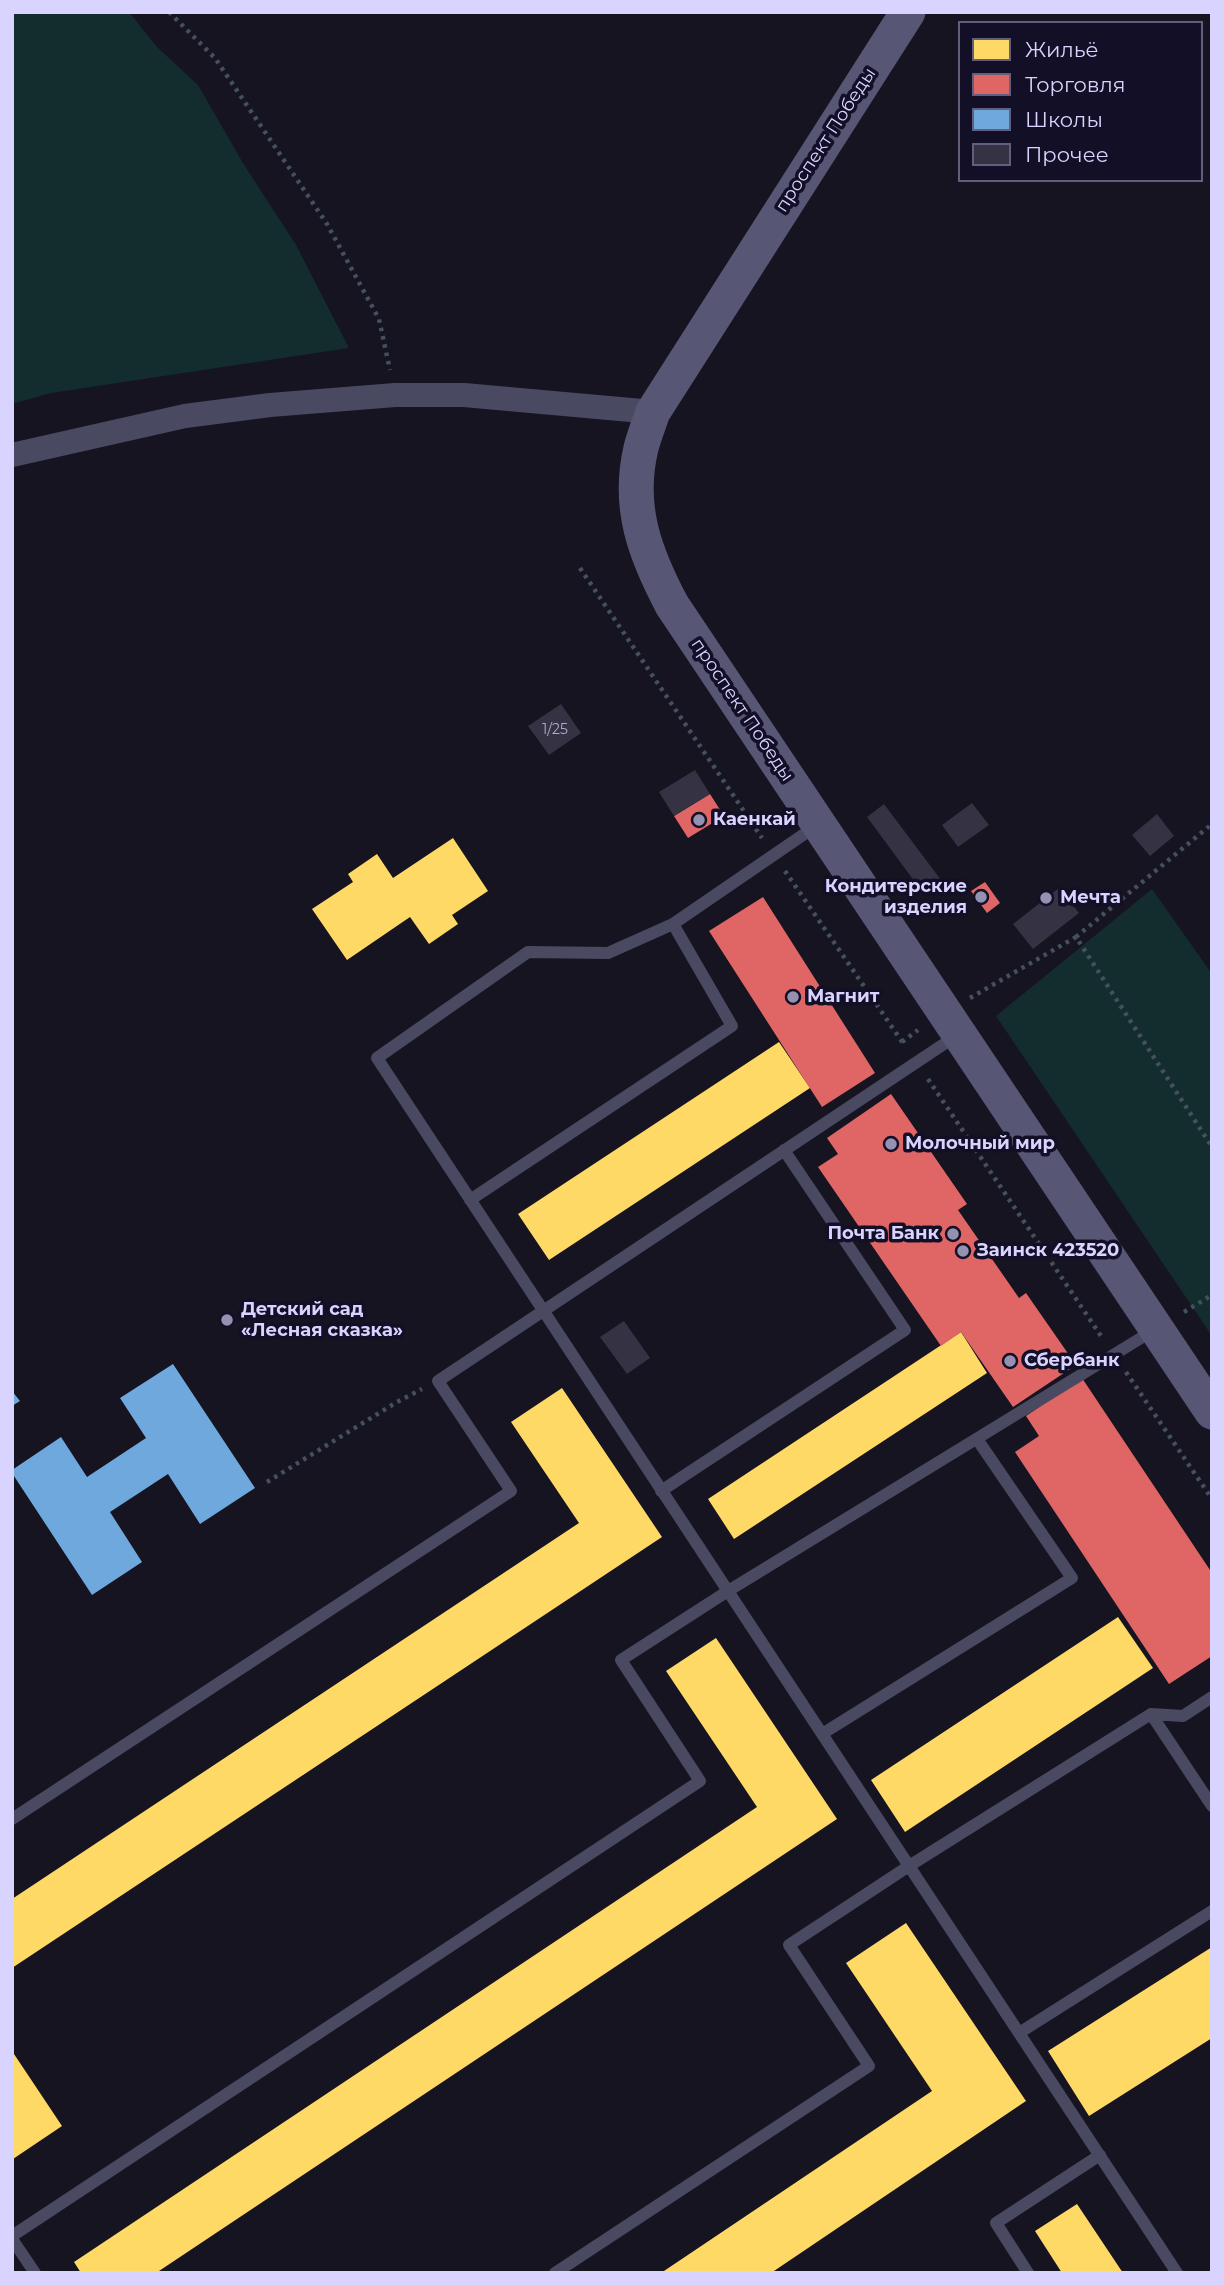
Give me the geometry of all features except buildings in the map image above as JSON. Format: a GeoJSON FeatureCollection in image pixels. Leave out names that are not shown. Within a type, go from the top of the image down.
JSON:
{"type":"FeatureCollection","features":[{"type":"Feature","properties":{"kind":"main road","name":"проспект Победы"},"geometry":{"type":"LineString","coordinates":[[908,12],[653,412],[641,449],[637,480],[640,530],[652,567],[672,605],[1212,1412]]}},
{"type":"Feature","properties":{"kind":"street"},"geometry":{"type":"LineString","coordinates":[[12,455],[185,416],[270,405],[396,395],[464,395],[653,412]]}},
{"type":"Feature","properties":{"kind":"lane"},"geometry":{"type":"LineString","coordinates":[[819,825],[673,924],[608,953],[528,952],[377,1058],[1177,2273]]}},
{"type":"Feature","properties":{"kind":"lane"},"geometry":{"type":"LineString","coordinates":[[470,1200],[732,1026],[673,924]]}},
{"type":"Feature","properties":{"kind":"lane"},"geometry":{"type":"LineString","coordinates":[[12,1819],[511,1491],[438,1381],[916,1062],[952,1023]]}},
{"type":"Feature","properties":{"kind":"lane"},"geometry":{"type":"LineString","coordinates":[[661,1491],[905,1330],[784,1150]]}},
{"type":"Feature","properties":{"kind":"lane"},"geometry":{"type":"LineString","coordinates":[[35,2273],[12,2237],[700,1781],[621,1660],[728,1591],[1156,1329]]}},
{"type":"Feature","properties":{"kind":"lane"},"geometry":{"type":"LineString","coordinates":[[822,1734],[1072,1578],[976,1439]]}},
{"type":"Feature","properties":{"kind":"lane"},"geometry":{"type":"LineString","coordinates":[[555,2273],[869,2066],[789,1945],[1151,1714],[1183,1716],[1212,1698]]}},
{"type":"Feature","properties":{"kind":"lane"},"geometry":{"type":"LineString","coordinates":[[1151,1714],[1212,1806]]}},
{"type":"Feature","properties":{"kind":"lane"},"geometry":{"type":"LineString","coordinates":[[1019,2032],[1212,1911]]}},
{"type":"Feature","properties":{"kind":"lane"},"geometry":{"type":"LineString","coordinates":[[1028,2273],[996,2223],[1100,2155]]}},
{"type":"Feature","properties":{"kind":"path"},"geometry":{"type":"LineString","coordinates":[[169,12],[215,58],[327,225],[379,319],[396,395]]}},
{"type":"Feature","properties":{"kind":"path"},"geometry":{"type":"LineString","coordinates":[[580,568],[1212,1499]]}},
{"type":"Feature","properties":{"kind":"path"},"geometry":{"type":"LineString","coordinates":[[902,1042],[952,1023],[1076,937],[1212,824]]}},
{"type":"Feature","properties":{"kind":"path"},"geometry":{"type":"LineString","coordinates":[[1076,937],[1212,1147]]}},
{"type":"Feature","properties":{"kind":"path"},"geometry":{"type":"LineString","coordinates":[[267,1482],[397,1402],[438,1381]]}},
{"type":"Feature","properties":{"kind":"green space"},"geometry":{"type":"Polygon","coordinates":[[[12,12],[129,12],[157,47],[198,85],[243,163],[296,245],[349,348],[51,393],[12,404],[12,12]]]}},
{"type":"Feature","properties":{"kind":"green space"},"geometry":{"type":"Polygon","coordinates":[[[1152,889],[1212,974],[1212,1336],[996,1016],[1152,889]]]}},
{"type":"Feature","properties":{"kind":"place","name":"Каенкай"},"geometry":{"type":"Point","coordinates":[699,820]}},
{"type":"Feature","properties":{"kind":"place","name":"Кондитерские изделия"},"geometry":{"type":"Point","coordinates":[981,897]}},
{"type":"Feature","properties":{"kind":"place","name":"Мечта"},"geometry":{"type":"Point","coordinates":[1046,898]}},
{"type":"Feature","properties":{"kind":"place","name":"Магнит"},"geometry":{"type":"Point","coordinates":[793,997]}},
{"type":"Feature","properties":{"kind":"place","name":"Молочный мир"},"geometry":{"type":"Point","coordinates":[891,1144]}},
{"type":"Feature","properties":{"kind":"place","name":"Почта Банк"},"geometry":{"type":"Point","coordinates":[953,1234]}},
{"type":"Feature","properties":{"kind":"place","name":"Заинск 423520"},"geometry":{"type":"Point","coordinates":[963,1251]}},
{"type":"Feature","properties":{"kind":"place","name":"Детский сад «Лесная сказка»"},"geometry":{"type":"Point","coordinates":[227,1320]}},
{"type":"Feature","properties":{"kind":"place","name":"Сбербанк"},"geometry":{"type":"Point","coordinates":[1010,1361]}}]}
